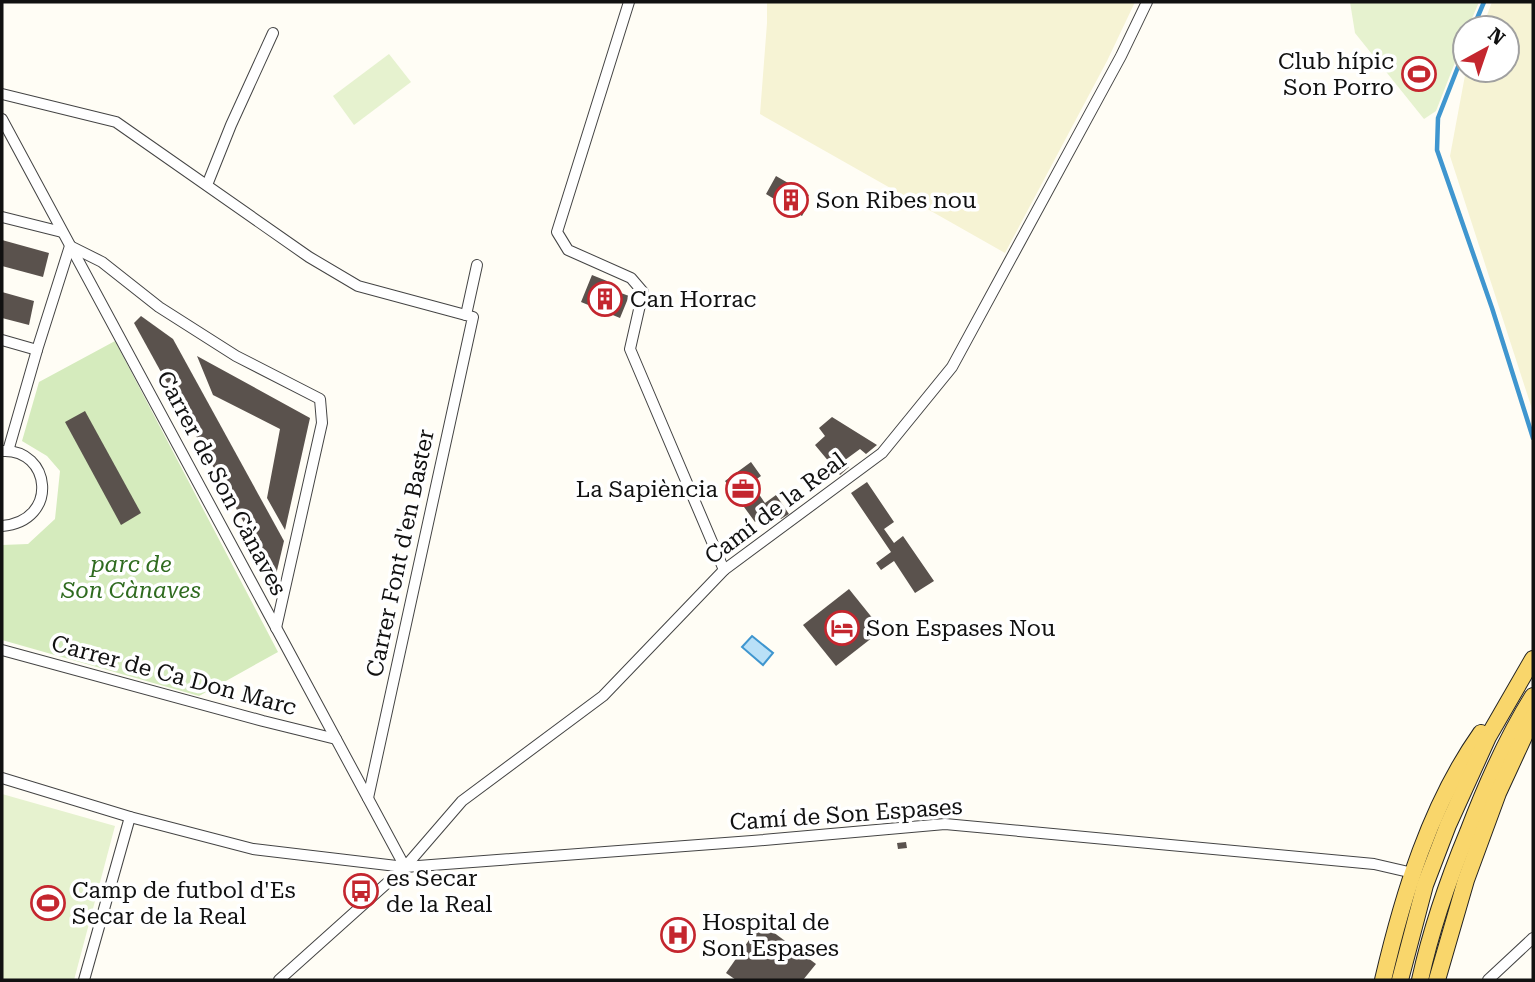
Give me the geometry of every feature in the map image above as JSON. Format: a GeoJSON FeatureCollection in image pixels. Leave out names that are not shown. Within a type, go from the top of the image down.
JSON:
{"type":"FeatureCollection","features":[{"type":"Feature","properties":{"kind":"main road"},"geometry":{"type":"LineString","coordinates":[[1383,980],[1426,836],[1468,751],[1529,665]]}},
{"type":"Feature","properties":{"kind":"main road"},"geometry":{"type":"LineString","coordinates":[[1400,980],[1424,885],[1448,824],[1488,737],[1529,665]]}},
{"type":"Feature","properties":{"kind":"main road"},"geometry":{"type":"LineString","coordinates":[[1420,980],[1449,879],[1487,782],[1533,696]]}},
{"type":"Feature","properties":{"kind":"main road"},"geometry":{"type":"LineString","coordinates":[[1437,980],[1466,880],[1498,793],[1533,716]]}},
{"type":"Feature","properties":{"kind":"street"},"geometry":{"type":"LineString","coordinates":[[629,2],[557,232],[568,250],[631,278],[643,292],[630,349],[724,570]]}},
{"type":"Feature","properties":{"kind":"street","name":"Camí de la Real"},"geometry":{"type":"LineString","coordinates":[[279,980],[405,867],[462,801],[603,696],[724,570],[882,453],[953,366],[1121,56],[1147,2]]}},
{"type":"Feature","properties":{"kind":"street"},"geometry":{"type":"LineString","coordinates":[[207,186],[231,125],[273,33]]}},
{"type":"Feature","properties":{"kind":"street"},"geometry":{"type":"LineString","coordinates":[[2,93],[116,122],[309,257],[358,286],[470,316]]}},
{"type":"Feature","properties":{"kind":"street","name":"Carrer de Son Cànaves"},"geometry":{"type":"LineString","coordinates":[[2,119],[405,867]]}},
{"type":"Feature","properties":{"kind":"street"},"geometry":{"type":"LineString","coordinates":[[2,217],[62,232]]}},
{"type":"Feature","properties":{"kind":"street"},"geometry":{"type":"LineString","coordinates":[[2,526],[15,525],[27,519],[36,510],[41,498],[43,485],[32,462],[21,454],[5,451],[70,246],[102,262],[159,307],[236,356],[320,399],[322,423],[276,628]]}},
{"type":"Feature","properties":{"kind":"street","name":"Carrer Font d'en Baster"},"geometry":{"type":"LineString","coordinates":[[368,798],[470,316],[477,265]]}},
{"type":"Feature","properties":{"kind":"street"},"geometry":{"type":"LineString","coordinates":[[2,341],[37,350]]}},
{"type":"Feature","properties":{"kind":"street","name":"Carrer de Ca Don Marc"},"geometry":{"type":"LineString","coordinates":[[2,650],[336,739]]}},
{"type":"Feature","properties":{"kind":"street","name":"Camí de Son Espases"},"geometry":{"type":"LineString","coordinates":[[2,778],[130,817],[253,849],[405,867],[945,824],[1374,864],[1413,873]]}},
{"type":"Feature","properties":{"kind":"street"},"geometry":{"type":"LineString","coordinates":[[84,980],[130,817]]}},
{"type":"Feature","properties":{"kind":"street"},"geometry":{"type":"LineString","coordinates":[[1488,980],[1533,938]]}},
{"type":"Feature","properties":{"kind":"shaded area"},"geometry":{"type":"Polygon","coordinates":[[[767,2],[1135,2],[1107,61],[1005,253],[760,114],[767,2]]]}},
{"type":"Feature","properties":{"kind":"shaded area"},"geometry":{"type":"Polygon","coordinates":[[[1492,2],[1533,2],[1533,412],[1450,156],[1463,84],[1521,84],[1521,14],[1487,14],[1492,2]]]}},
{"type":"Feature","properties":{"kind":"green space","name":"Club hípic Son Porro"},"geometry":{"type":"Polygon","coordinates":[[[1350,2],[1479,2],[1474,14],[1451,14],[1451,73],[1436,111],[1424,119],[1355,33],[1350,2]]]}},
{"type":"Feature","properties":{"kind":"green space"},"geometry":{"type":"Polygon","coordinates":[[[389,54],[411,82],[354,125],[333,96],[389,54]]]}},
{"type":"Feature","properties":{"kind":"green space","name":"parc de Son Cànaves"},"geometry":{"type":"Polygon","coordinates":[[[115,341],[278,652],[199,696],[2,640],[2,545],[28,544],[55,519],[60,471],[47,456],[22,441],[39,382],[115,341]]]}},
{"type":"Feature","properties":{"kind":"green space","name":"Camp de futbol d'Es Secar de la Real"},"geometry":{"type":"Polygon","coordinates":[[[2,794],[115,826],[74,980],[2,980],[2,794]]]}},
{"type":"Feature","properties":{"kind":"water"},"geometry":{"type":"Polygon","coordinates":[[[752,636],[773,653],[763,665],[742,647],[752,636]]]}},
{"type":"Feature","properties":{"kind":"building","name":"Son Ribes nou"},"geometry":{"type":"Polygon","coordinates":[[[776,176],[809,195],[803,204],[807,207],[802,216],[766,194],[776,176]]]}},
{"type":"Feature","properties":{"kind":"building"},"geometry":{"type":"Polygon","coordinates":[[[2,240],[49,253],[43,277],[2,266],[2,240]]]}},
{"type":"Feature","properties":{"kind":"building","name":"Can Horrac"},"geometry":{"type":"Polygon","coordinates":[[[592,275],[607,281],[605,287],[629,296],[620,318],[581,302],[592,275]]]}},
{"type":"Feature","properties":{"kind":"building"},"geometry":{"type":"Polygon","coordinates":[[[2,292],[34,301],[29,325],[2,318],[2,292]]]}},
{"type":"Feature","properties":{"kind":"building"},"geometry":{"type":"Polygon","coordinates":[[[141,316],[173,339],[284,541],[275,579],[134,323],[141,316]]]}},
{"type":"Feature","properties":{"kind":"building"},"geometry":{"type":"Polygon","coordinates":[[[197,356],[310,418],[285,530],[267,498],[280,429],[213,395],[197,356]]]}},
{"type":"Feature","properties":{"kind":"building"},"geometry":{"type":"Polygon","coordinates":[[[85,411],[141,513],[121,525],[65,422],[85,411]]]}},
{"type":"Feature","properties":{"kind":"building"},"geometry":{"type":"Polygon","coordinates":[[[832,417],[877,445],[866,454],[860,449],[845,460],[849,467],[840,475],[815,445],[825,436],[819,428],[832,417]]]}},
{"type":"Feature","properties":{"kind":"building","name":"La Sapiència"},"geometry":{"type":"Polygon","coordinates":[[[751,462],[761,476],[751,483],[765,503],[776,495],[789,514],[781,519],[773,509],[755,522],[725,481],[751,462]]]}},
{"type":"Feature","properties":{"kind":"building"},"geometry":{"type":"Polygon","coordinates":[[[867,482],[894,522],[884,529],[894,543],[903,536],[934,581],[915,593],[894,561],[881,570],[876,563],[891,552],[851,493],[867,482]]]}},
{"type":"Feature","properties":{"kind":"building","name":"Son Espases Nou"},"geometry":{"type":"Polygon","coordinates":[[[849,589],[882,630],[836,666],[803,625],[849,589]]]}},
{"type":"Feature","properties":{"kind":"building"},"geometry":{"type":"Polygon","coordinates":[[[906,842],[907,848],[898,849],[897,843],[906,842]]]}},
{"type":"Feature","properties":{"kind":"building"},"geometry":{"type":"Polygon","coordinates":[[[761,923],[816,964],[803,980],[736,980],[726,973],[761,923]]]}},
{"type":"Feature","properties":{"kind":"waterway"},"geometry":{"type":"LineString","coordinates":[[1479,14],[1484,2]]}},
{"type":"Feature","properties":{"kind":"waterway"},"geometry":{"type":"LineString","coordinates":[[1451,84],[1438,118],[1437,150],[1492,308],[1533,438]]}},
{"type":"Feature","properties":{"kind":"place","name":"Club hípic Son Porro"},"geometry":{"type":"Point","coordinates":[1419,74]}},
{"type":"Feature","properties":{"kind":"place","name":"Son Ribes nou"},"geometry":{"type":"Point","coordinates":[791,200]}},
{"type":"Feature","properties":{"kind":"place","name":"Can Horrac"},"geometry":{"type":"Point","coordinates":[605,299]}},
{"type":"Feature","properties":{"kind":"place","name":"La Sapiència"},"geometry":{"type":"Point","coordinates":[743,489]}},
{"type":"Feature","properties":{"kind":"place","name":"Son Espases Nou"},"geometry":{"type":"Point","coordinates":[842,628]}},
{"type":"Feature","properties":{"kind":"place","name":"es Secar de la Real"},"geometry":{"type":"Point","coordinates":[361,891]}},
{"type":"Feature","properties":{"kind":"place","name":"Camp de futbol d'Es Secar de la Real"},"geometry":{"type":"Point","coordinates":[48,903]}},
{"type":"Feature","properties":{"kind":"place","name":"Hospital de Son Espases"},"geometry":{"type":"Point","coordinates":[678,935]}}]}
